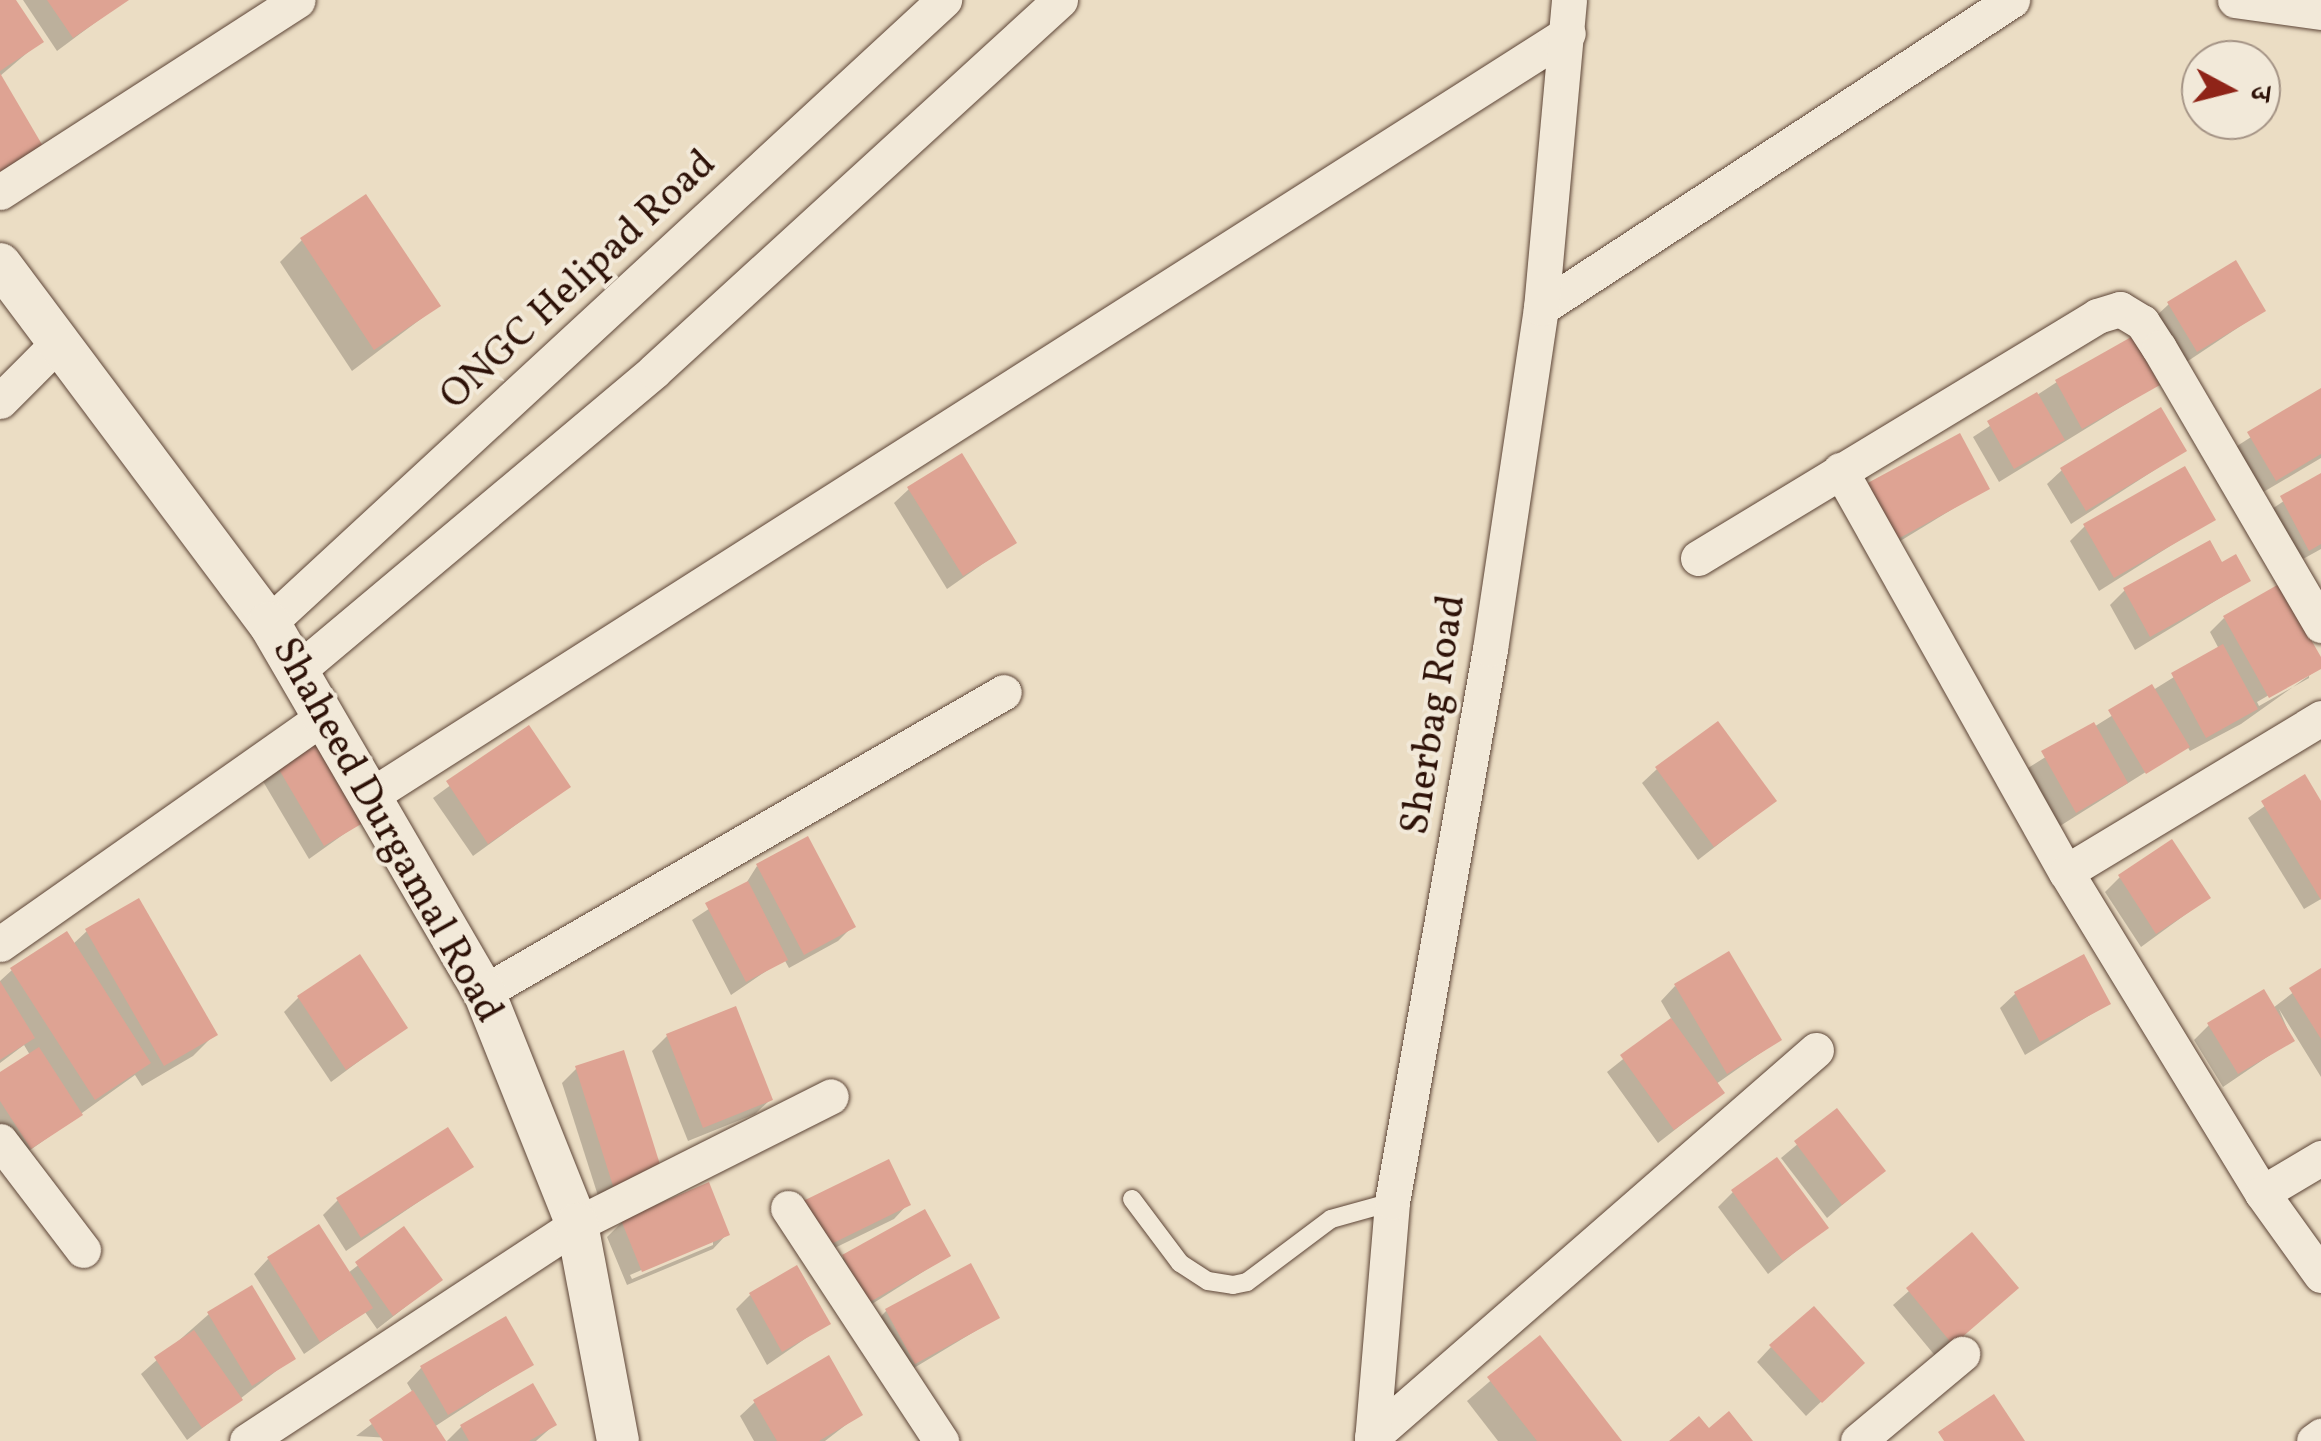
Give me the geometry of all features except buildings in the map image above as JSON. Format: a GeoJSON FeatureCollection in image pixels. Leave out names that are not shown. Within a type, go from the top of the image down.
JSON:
{"type":"FeatureCollection","features":[{"type":"Feature","properties":{"kind":"street"},"geometry":{"type":"LineString","coordinates":[[0,192],[298,0]]}},
{"type":"Feature","properties":{"kind":"street","name":"ONGC Helipad Road"},"geometry":{"type":"LineString","coordinates":[[270,623],[944,0]]}},
{"type":"Feature","properties":{"kind":"street"},"geometry":{"type":"LineString","coordinates":[[297,671],[654,370],[1060,0]]}},
{"type":"Feature","properties":{"kind":"street"},"geometry":{"type":"LineString","coordinates":[[1541,308],[2012,0]]}},
{"type":"Feature","properties":{"kind":"street"},"geometry":{"type":"LineString","coordinates":[[2235,0],[2321,12]]}},
{"type":"Feature","properties":{"kind":"street"},"geometry":{"type":"LineString","coordinates":[[370,796],[1569,17]]}},
{"type":"Feature","properties":{"kind":"street","name":"Sherbag Road"},"geometry":{"type":"LineString","coordinates":[[1372,1439],[1392,1202],[1484,687],[1541,308],[1569,17]]}},
{"type":"Feature","properties":{"kind":"street","name":"Shaheed Durgamal Road"},"geometry":{"type":"LineString","coordinates":[[0,264],[270,623],[484,992],[577,1224],[618,1441]]}},
{"type":"Feature","properties":{"kind":"street"},"geometry":{"type":"LineString","coordinates":[[1698,558],[2097,316],[2120,309],[2142,322],[2159,348],[2321,625]]}},
{"type":"Feature","properties":{"kind":"street"},"geometry":{"type":"LineString","coordinates":[[0,401],[59,342]]}},
{"type":"Feature","properties":{"kind":"street"},"geometry":{"type":"LineString","coordinates":[[1840,470],[2066,872],[2262,1193],[2321,1275]]}},
{"type":"Feature","properties":{"kind":"street"},"geometry":{"type":"LineString","coordinates":[[484,992],[1004,692]]}},
{"type":"Feature","properties":{"kind":"street"},"geometry":{"type":"LineString","coordinates":[[0,944],[324,716]]}},
{"type":"Feature","properties":{"kind":"street"},"geometry":{"type":"LineString","coordinates":[[2066,872],[2321,718]]}},
{"type":"Feature","properties":{"kind":"street"},"geometry":{"type":"LineString","coordinates":[[1372,1439],[1816,1050]]}},
{"type":"Feature","properties":{"kind":"street"},"geometry":{"type":"LineString","coordinates":[[247,1441],[577,1224],[831,1096]]}},
{"type":"Feature","properties":{"kind":"street"},"geometry":{"type":"LineString","coordinates":[[0,1141],[83,1250]]}},
{"type":"Feature","properties":{"kind":"street"},"geometry":{"type":"LineString","coordinates":[[2262,1193],[2321,1158]]}},
{"type":"Feature","properties":{"kind":"street"},"geometry":{"type":"LineString","coordinates":[[788,1208],[941,1441]]}},
{"type":"Feature","properties":{"kind":"street"},"geometry":{"type":"LineString","coordinates":[[1858,1441],[1962,1354]]}},
{"type":"Feature","properties":{"kind":"street"},"geometry":{"type":"LineString","coordinates":[[2314,1441],[2321,1436]]}},
{"type":"Feature","properties":{"kind":"lane"},"geometry":{"type":"LineString","coordinates":[[1132,1199],[1180,1262],[1208,1282],[1233,1285],[1247,1282],[1331,1219],[1392,1202]]}}]}
